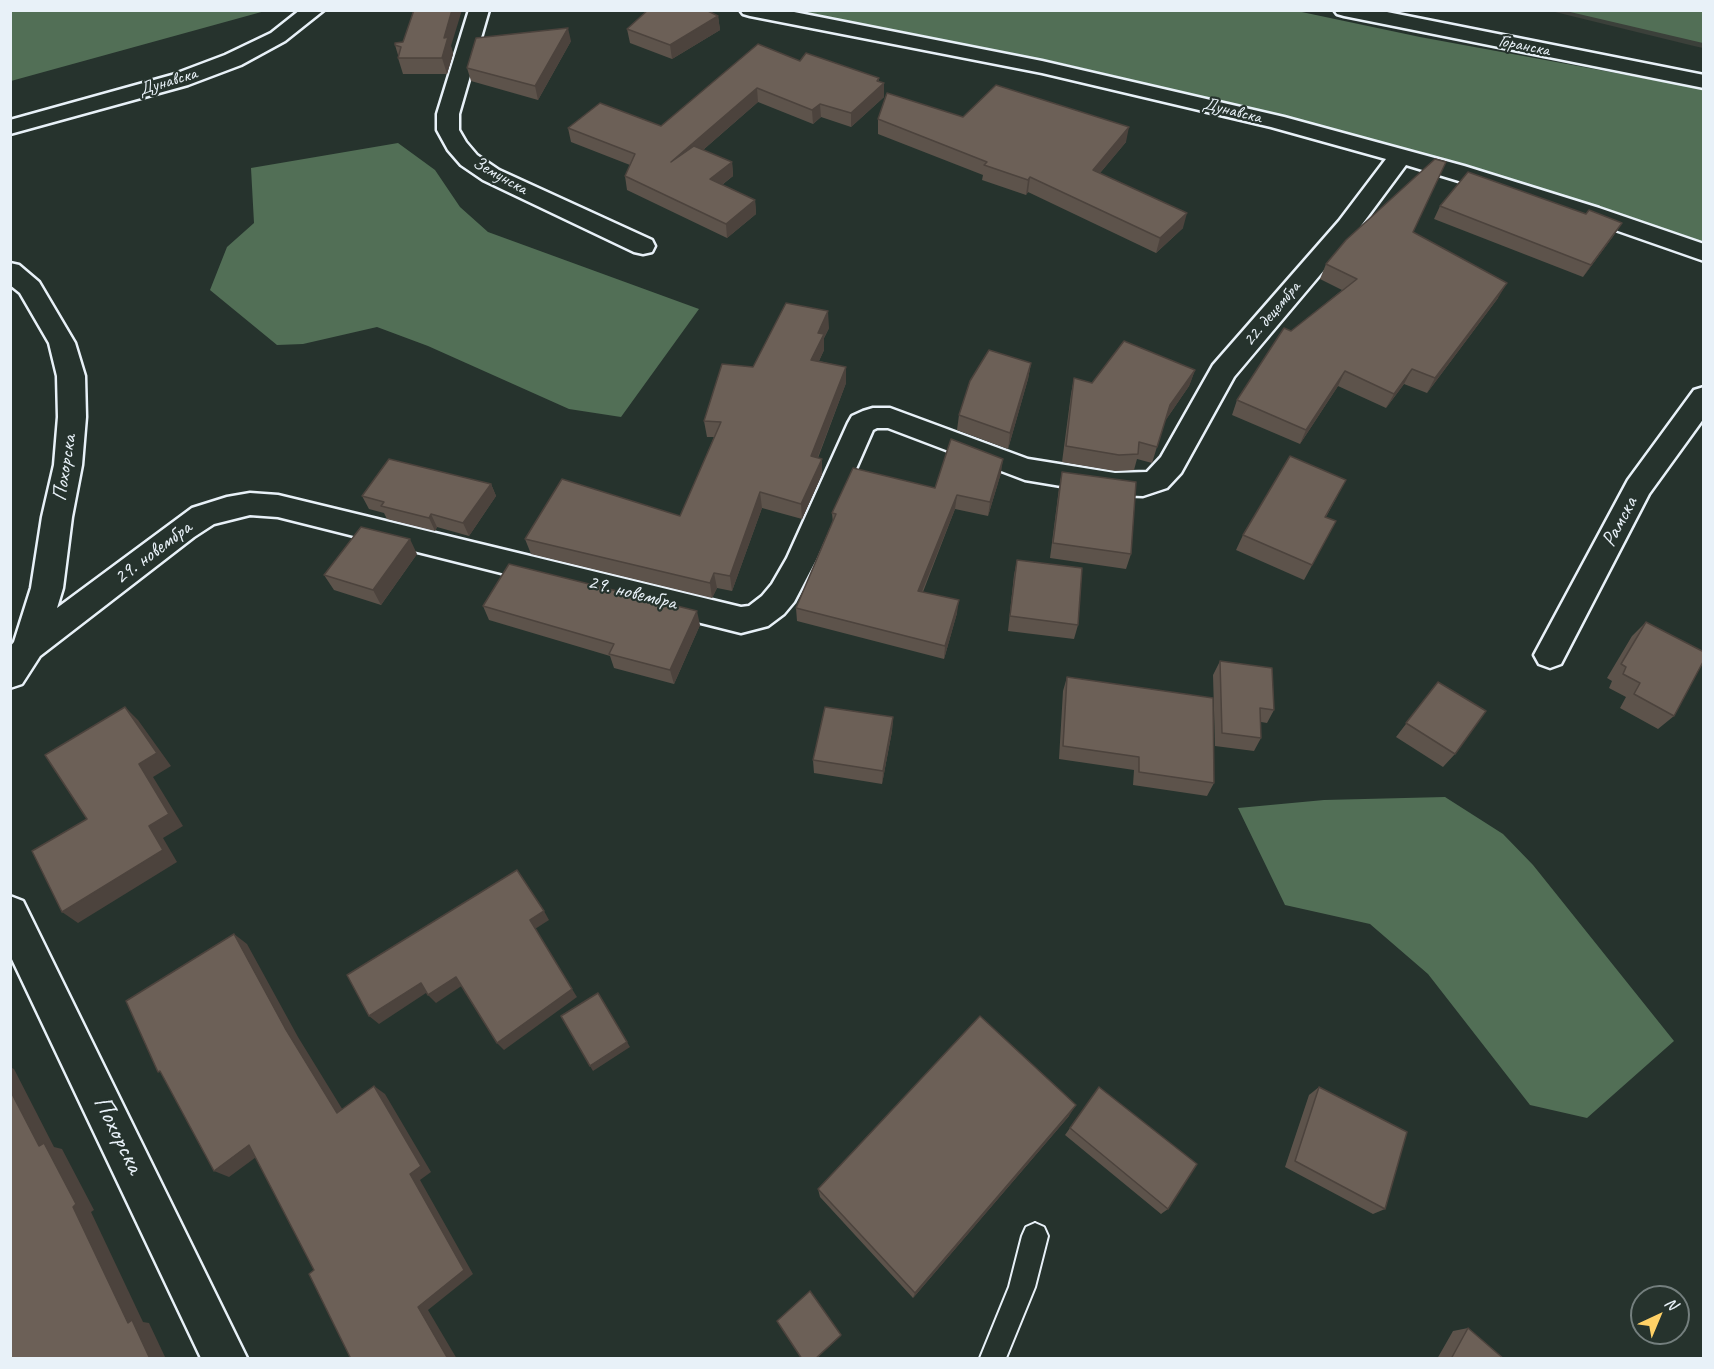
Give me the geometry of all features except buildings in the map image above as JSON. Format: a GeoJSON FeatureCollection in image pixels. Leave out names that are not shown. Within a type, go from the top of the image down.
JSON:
{"type":"FeatureCollection","features":[{"type":"Feature","properties":{"kind":"street","name":"Дунавска"},"geometry":{"type":"LineString","coordinates":[[10,127],[180,80],[233,60],[278,37],[314,10]]}},
{"type":"Feature","properties":{"kind":"street","name":"Земунска"},"geometry":{"type":"LineString","coordinates":[[478,10],[448,114],[448,130],[456,145],[469,160],[491,175],[643,246]]}},
{"type":"Feature","properties":{"kind":"street","name":"Дунавска"},"geometry":{"type":"LineString","coordinates":[[750,10],[1053,69],[1275,122],[1456,171],[1590,213],[1704,253]]}},
{"type":"Feature","properties":{"kind":"street","name":"Горанска"},"geometry":{"type":"LineString","coordinates":[[1344,10],[1704,82]]}},
{"type":"Feature","properties":{"kind":"street","name":"22. децембра"},"geometry":{"type":"LineString","coordinates":[[1157,480],[1171,465],[1223,372],[1348,226],[1400,157]]}},
{"type":"Feature","properties":{"kind":"street","name":"Похорска"},"geometry":{"type":"LineString","coordinates":[[10,271],[30,288],[62,343],[71,376],[72,417],[68,465],[57,517],[47,588],[29,647],[10,674]]}},
{"type":"Feature","properties":{"kind":"street","name":"Рамска"},"geometry":{"type":"LineString","coordinates":[[1550,655],[1638,488],[1704,397]]}},
{"type":"Feature","properties":{"kind":"street","name":"29. новембра"},"geometry":{"type":"LineString","coordinates":[[29,647],[203,516],[250,504],[278,506],[741,620],[757,617],[773,606],[783,593],[801,560],[862,423],[873,418],[890,418],[1025,470],[1115,484],[1143,485],[1157,480]]}},
{"type":"Feature","properties":{"kind":"street","name":"Похорска"},"geometry":{"type":"LineString","coordinates":[[10,913],[224,1359]]}},
{"type":"Feature","properties":{"kind":"lane"},"geometry":{"type":"LineString","coordinates":[[993,1359],[1022,1287],[1035,1236]]}},
{"type":"Feature","properties":{"kind":"shaded area"},"geometry":{"type":"Polygon","coordinates":[[[1551,11],[1703,11],[1703,48],[1694,46],[1551,11]]]}},
{"type":"Feature","properties":{"kind":"green space"},"geometry":{"type":"Polygon","coordinates":[[[11,10],[265,10],[265,11],[11,81],[11,10]]]}},
{"type":"Feature","properties":{"kind":"green space"},"geometry":{"type":"Polygon","coordinates":[[[792,11],[1297,11],[1420,37],[1703,89],[1703,245],[1456,163],[1265,112],[1065,64],[792,11]]]}},
{"type":"Feature","properties":{"kind":"green space"},"geometry":{"type":"Polygon","coordinates":[[[1566,11],[1703,11],[1703,43],[1566,11]]]}},
{"type":"Feature","properties":{"kind":"green space"},"geometry":{"type":"Polygon","coordinates":[[[398,143],[435,170],[460,207],[488,232],[699,309],[621,417],[569,409],[428,346],[377,327],[303,344],[277,345],[210,290],[227,247],[254,223],[251,168],[398,143]]]}},
{"type":"Feature","properties":{"kind":"green space"},"geometry":{"type":"Polygon","coordinates":[[[1445,797],[1503,834],[1533,865],[1674,1041],[1587,1118],[1530,1105],[1428,974],[1370,924],[1285,905],[1238,808],[1324,800],[1445,797]]]}}]}
